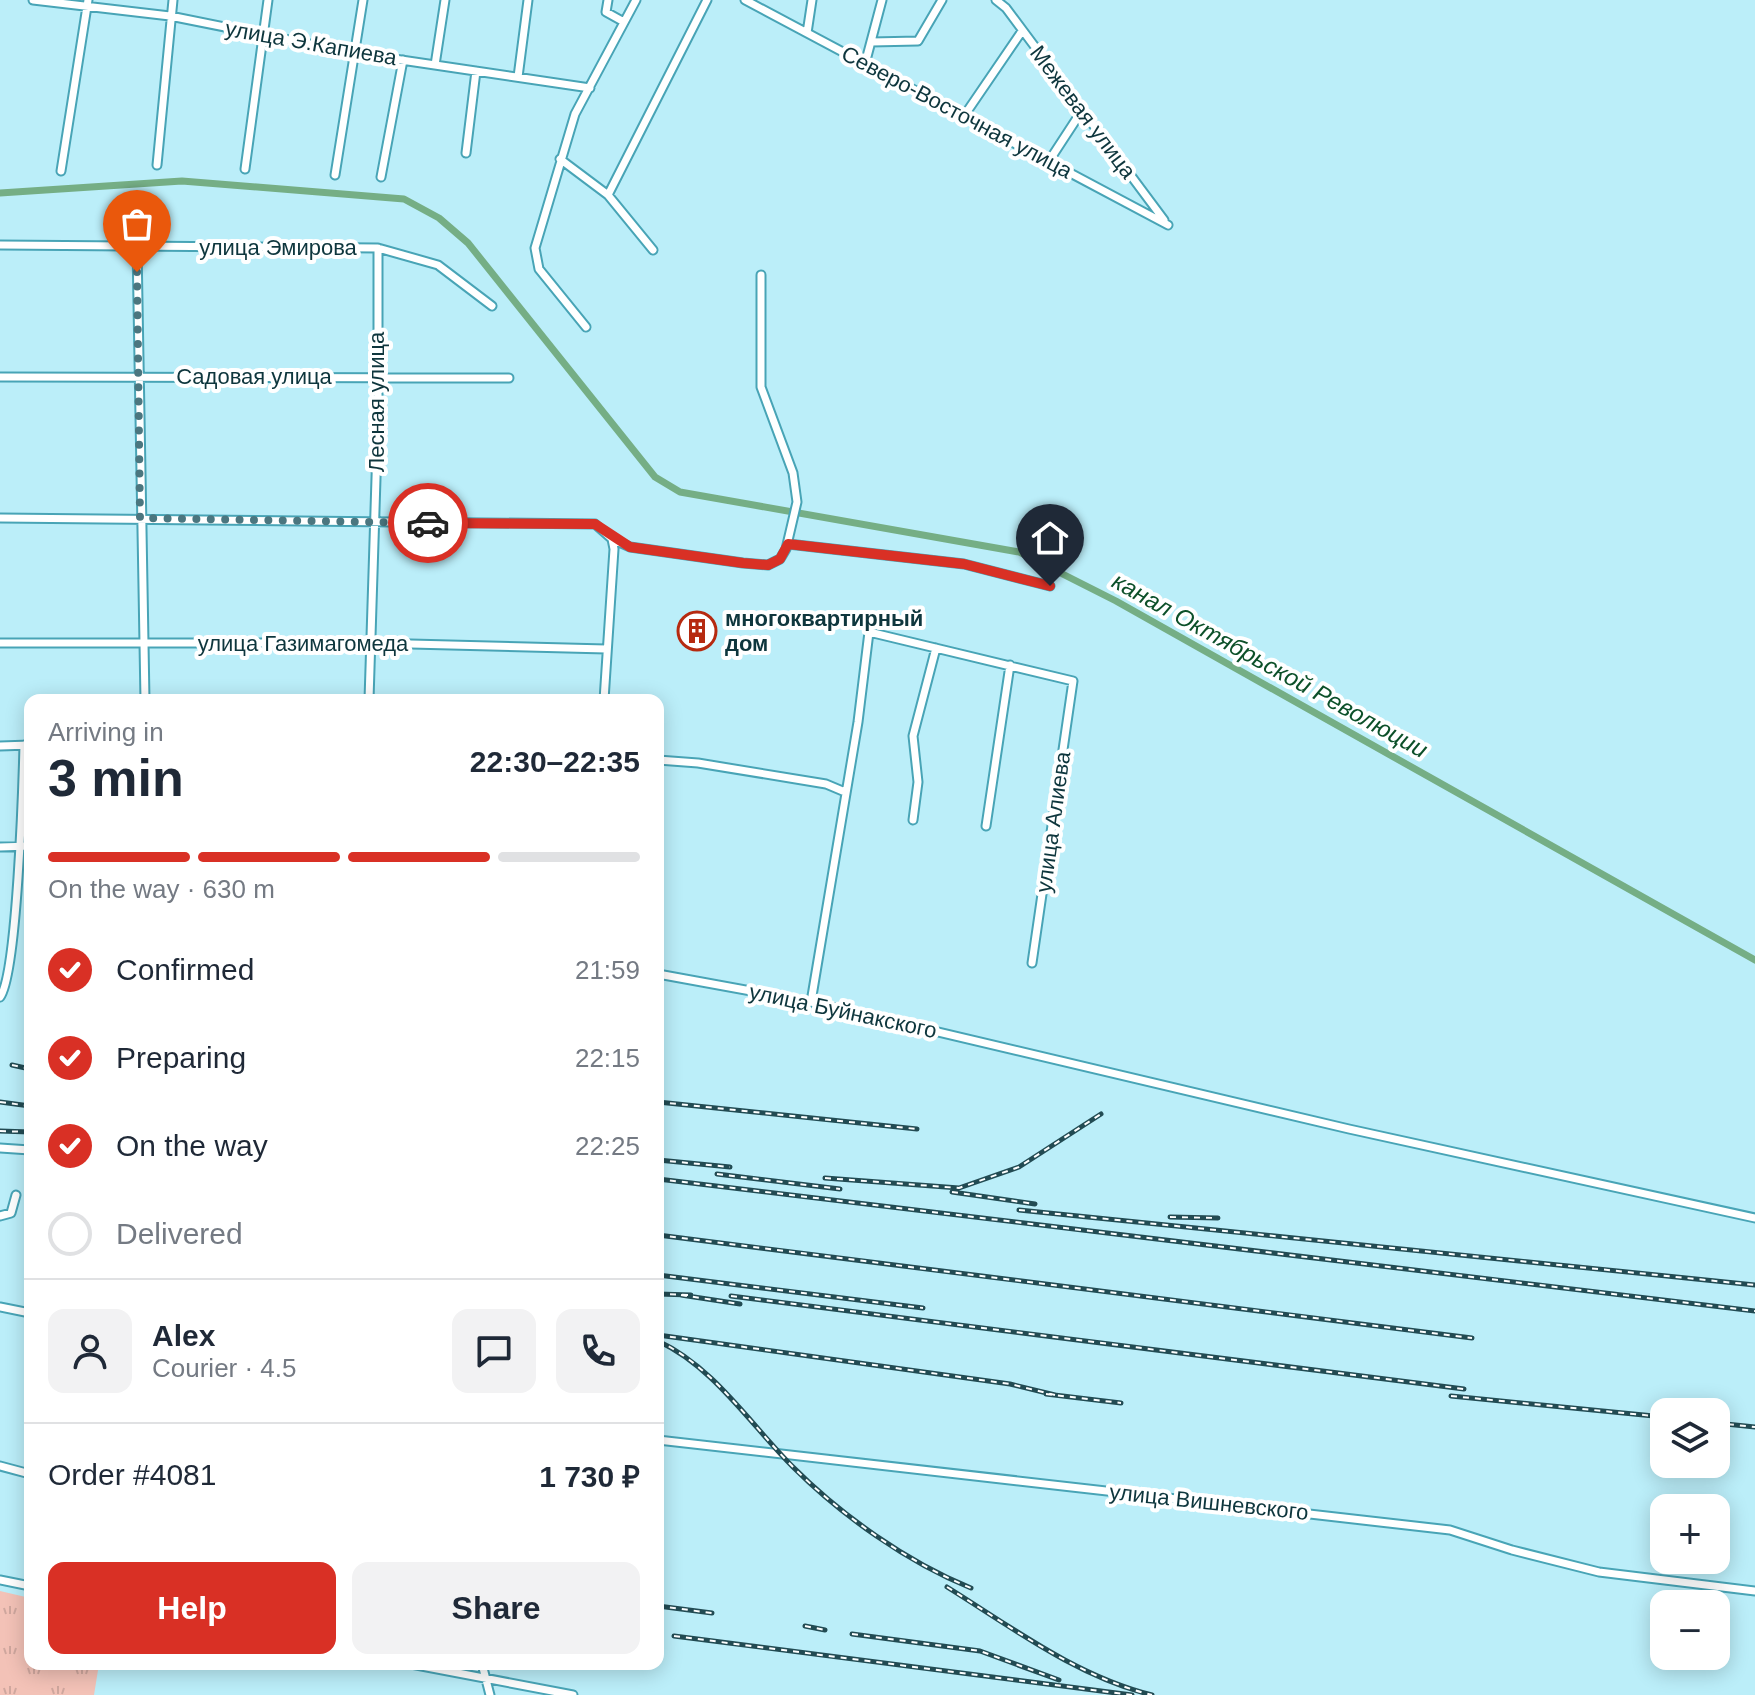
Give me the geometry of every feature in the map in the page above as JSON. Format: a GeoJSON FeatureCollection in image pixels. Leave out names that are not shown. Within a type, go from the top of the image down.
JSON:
{"type":"FeatureCollection","features":[{"type":"Feature","properties":{"kind":"street","name":"улица Э.Капиева"},"geometry":{"type":"LineString","coordinates":[[33,0],[170,16],[354,53],[590,88]]}},
{"type":"Feature","properties":{"kind":"street"},"geometry":{"type":"LineString","coordinates":[[157,165],[173,0]]}},
{"type":"Feature","properties":{"kind":"street"},"geometry":{"type":"LineString","coordinates":[[245,169],[268,0]]}},
{"type":"Feature","properties":{"kind":"street"},"geometry":{"type":"LineString","coordinates":[[335,175],[363,0]]}},
{"type":"Feature","properties":{"kind":"street"},"geometry":{"type":"LineString","coordinates":[[435,65],[445,0]]}},
{"type":"Feature","properties":{"kind":"street"},"geometry":{"type":"LineString","coordinates":[[518,77],[528,0]]}},
{"type":"Feature","properties":{"kind":"street"},"geometry":{"type":"LineString","coordinates":[[608,0],[606,12],[624,22]]}},
{"type":"Feature","properties":{"kind":"street"},"geometry":{"type":"LineString","coordinates":[[586,327],[539,269],[534,257],[575,114],[636,0]]}},
{"type":"Feature","properties":{"kind":"street"},"geometry":{"type":"LineString","coordinates":[[608,195],[707,0]]}},
{"type":"Feature","properties":{"kind":"street","name":"Северо-Восточная улица"},"geometry":{"type":"LineString","coordinates":[[745,0],[1168,225]]}},
{"type":"Feature","properties":{"kind":"street"},"geometry":{"type":"LineString","coordinates":[[807,33],[812,0]]}},
{"type":"Feature","properties":{"kind":"street"},"geometry":{"type":"LineString","coordinates":[[865,64],[882,0]]}},
{"type":"Feature","properties":{"kind":"street"},"geometry":{"type":"LineString","coordinates":[[871,42],[918,41],[942,0]]}},
{"type":"Feature","properties":{"kind":"street","name":"Межевая улица"},"geometry":{"type":"LineString","coordinates":[[996,0],[1168,225]]}},
{"type":"Feature","properties":{"kind":"street"},"geometry":{"type":"LineString","coordinates":[[61,171],[87,4]]}},
{"type":"Feature","properties":{"kind":"street"},"geometry":{"type":"LineString","coordinates":[[964,116],[1022,31]]}},
{"type":"Feature","properties":{"kind":"street"},"geometry":{"type":"LineString","coordinates":[[381,177],[403,60]]}},
{"type":"Feature","properties":{"kind":"street"},"geometry":{"type":"LineString","coordinates":[[466,153],[476,71]]}},
{"type":"Feature","properties":{"kind":"street"},"geometry":{"type":"LineString","coordinates":[[1049,161],[1081,112]]}},
{"type":"Feature","properties":{"kind":"street"},"geometry":{"type":"LineString","coordinates":[[560,159],[608,195],[653,250]]}},
{"type":"Feature","properties":{"kind":"street","name":"улица Эмирова"},"geometry":{"type":"LineString","coordinates":[[0,245],[378,248],[438,265],[492,306]]}},
{"type":"Feature","properties":{"kind":"street"},"geometry":{"type":"LineString","coordinates":[[137,246],[145,694]]}},
{"type":"Feature","properties":{"kind":"street","name":"Лесная улица"},"geometry":{"type":"LineString","coordinates":[[369,694],[375,523],[378,248]]}},
{"type":"Feature","properties":{"kind":"street"},"geometry":{"type":"LineString","coordinates":[[0,518],[595,524],[612,539],[630,547],[768,565],[780,559],[788,544],[797,502],[793,473],[761,387],[761,275]]}},
{"type":"Feature","properties":{"kind":"street","name":"Садовая улица"},"geometry":{"type":"LineString","coordinates":[[0,377],[509,378]]}},
{"type":"Feature","properties":{"kind":"street"},"geometry":{"type":"LineString","coordinates":[[604,694],[612,539]]}},
{"type":"Feature","properties":{"kind":"street"},"geometry":{"type":"LineString","coordinates":[[788,544],[964,564],[1050,586]]}},
{"type":"Feature","properties":{"kind":"street"},"geometry":{"type":"LineString","coordinates":[[811,1002],[869,632],[1010,665],[986,826]]}},
{"type":"Feature","properties":{"kind":"street","name":"улица Газимагомеда"},"geometry":{"type":"LineString","coordinates":[[0,643],[371,643],[606,649]]}},
{"type":"Feature","properties":{"kind":"street"},"geometry":{"type":"LineString","coordinates":[[913,820],[918,782],[913,736],[936,648]]}},
{"type":"Feature","properties":{"kind":"street","name":"улица Алиева"},"geometry":{"type":"LineString","coordinates":[[1010,665],[1073,681],[1032,963]]}},
{"type":"Feature","properties":{"kind":"street"},"geometry":{"type":"LineString","coordinates":[[0,746],[24,745]]}},
{"type":"Feature","properties":{"kind":"street"},"geometry":{"type":"LineString","coordinates":[[664,760],[826,784],[845,792]]}},
{"type":"Feature","properties":{"kind":"street"},"geometry":{"type":"LineString","coordinates":[[0,997],[8,972],[24,788]]}},
{"type":"Feature","properties":{"kind":"street"},"geometry":{"type":"LineString","coordinates":[[0,847],[24,846]]}},
{"type":"Feature","properties":{"kind":"street","name":"улица Буйнакского"},"geometry":{"type":"LineString","coordinates":[[664,975],[811,1002],[1349,1129],[1755,1218]]}},
{"type":"Feature","properties":{"kind":"street"},"geometry":{"type":"LineString","coordinates":[[0,1148],[24,1150]]}},
{"type":"Feature","properties":{"kind":"street"},"geometry":{"type":"LineString","coordinates":[[0,1216],[11,1213],[16,1195]]}},
{"type":"Feature","properties":{"kind":"street"},"geometry":{"type":"LineString","coordinates":[[0,1307],[24,1312]]}},
{"type":"Feature","properties":{"kind":"street","name":"улица Вишневского"},"geometry":{"type":"LineString","coordinates":[[664,1441],[1450,1530],[1512,1550],[1599,1572],[1755,1591]]}},
{"type":"Feature","properties":{"kind":"street"},"geometry":{"type":"LineString","coordinates":[[0,1466],[24,1472]]}},
{"type":"Feature","properties":{"kind":"street"},"geometry":{"type":"LineString","coordinates":[[0,1580],[24,1585]]}},
{"type":"Feature","properties":{"kind":"street"},"geometry":{"type":"LineString","coordinates":[[444,1670],[573,1695]]}},
{"type":"Feature","properties":{"kind":"street"},"geometry":{"type":"LineString","coordinates":[[485,1670],[490,1695]]}},
{"type":"Feature","properties":{"kind":"green space"},"geometry":{"type":"Polygon","coordinates":[[[0,1591],[24,1597],[24,1670],[98,1670],[94,1695],[0,1695],[0,1591]]]}},
{"type":"Feature","properties":{"kind":"waterway","name":"канал Октябрьской Революции"},"geometry":{"type":"LineString","coordinates":[[0,193],[182,181],[404,199],[439,218],[468,243],[655,477],[680,492],[1019,552],[1116,601],[1755,960]]}},
{"type":"Feature","properties":{"kind":"railway"},"geometry":{"type":"LineString","coordinates":[[12,1065],[24,1068]]}},
{"type":"Feature","properties":{"kind":"railway"},"geometry":{"type":"LineString","coordinates":[[0,1102],[24,1105]]}},
{"type":"Feature","properties":{"kind":"railway"},"geometry":{"type":"LineString","coordinates":[[664,1103],[917,1129]]}},
{"type":"Feature","properties":{"kind":"railway"},"geometry":{"type":"LineString","coordinates":[[825,1178],[959,1188],[1019,1167],[1101,1114]]}},
{"type":"Feature","properties":{"kind":"railway"},"geometry":{"type":"LineString","coordinates":[[0,1131],[24,1132]]}},
{"type":"Feature","properties":{"kind":"railway"},"geometry":{"type":"LineString","coordinates":[[664,1161],[730,1167]]}},
{"type":"Feature","properties":{"kind":"railway"},"geometry":{"type":"LineString","coordinates":[[717,1174],[840,1189]]}},
{"type":"Feature","properties":{"kind":"railway"},"geometry":{"type":"LineString","coordinates":[[664,1180],[1755,1311]]}},
{"type":"Feature","properties":{"kind":"railway"},"geometry":{"type":"LineString","coordinates":[[952,1192],[1035,1204]]}},
{"type":"Feature","properties":{"kind":"railway"},"geometry":{"type":"LineString","coordinates":[[1019,1210],[1755,1285]]}},
{"type":"Feature","properties":{"kind":"railway"},"geometry":{"type":"LineString","coordinates":[[1170,1217],[1218,1218]]}},
{"type":"Feature","properties":{"kind":"railway"},"geometry":{"type":"LineString","coordinates":[[664,1236],[1472,1338]]}},
{"type":"Feature","properties":{"kind":"railway"},"geometry":{"type":"LineString","coordinates":[[664,1276],[923,1308]]}},
{"type":"Feature","properties":{"kind":"railway"},"geometry":{"type":"LineString","coordinates":[[664,1294],[691,1295]]}},
{"type":"Feature","properties":{"kind":"railway"},"geometry":{"type":"LineString","coordinates":[[681,1295],[740,1304]]}},
{"type":"Feature","properties":{"kind":"railway"},"geometry":{"type":"LineString","coordinates":[[731,1296],[1464,1389]]}},
{"type":"Feature","properties":{"kind":"railway"},"geometry":{"type":"LineString","coordinates":[[664,1336],[1010,1384],[1055,1395]]}},
{"type":"Feature","properties":{"kind":"railway"},"geometry":{"type":"LineString","coordinates":[[664,1344],[714,1381],[793,1467],[854,1520],[923,1565],[971,1588]]}},
{"type":"Feature","properties":{"kind":"railway"},"geometry":{"type":"LineString","coordinates":[[1046,1394],[1121,1403]]}},
{"type":"Feature","properties":{"kind":"railway"},"geometry":{"type":"LineString","coordinates":[[1451,1396],[1650,1416]]}},
{"type":"Feature","properties":{"kind":"railway"},"geometry":{"type":"LineString","coordinates":[[1730,1424],[1755,1427]]}},
{"type":"Feature","properties":{"kind":"railway"},"geometry":{"type":"LineString","coordinates":[[947,1587],[1071,1663],[1124,1687],[1152,1695]]}},
{"type":"Feature","properties":{"kind":"railway"},"geometry":{"type":"LineString","coordinates":[[664,1607],[712,1613]]}},
{"type":"Feature","properties":{"kind":"railway"},"geometry":{"type":"LineString","coordinates":[[805,1626],[825,1630]]}},
{"type":"Feature","properties":{"kind":"railway"},"geometry":{"type":"LineString","coordinates":[[852,1634],[980,1651],[1059,1680]]}},
{"type":"Feature","properties":{"kind":"railway"},"geometry":{"type":"LineString","coordinates":[[674,1636],[1132,1695]]}},
{"type":"Feature","properties":{"kind":"way so far"},"geometry":{"type":"LineString","coordinates":[[137,272],[140,518],[428,523]]}},
{"type":"Feature","properties":{"kind":"place","name":"многоквартирный дом"},"geometry":{"type":"Point","coordinates":[697,631]}},
{"type":"Feature","properties":{"kind":"route"},"geometry":{"type":"LineString","coordinates":[[428,523],[595,524],[612,539],[630,547],[743,563],[768,565],[780,559],[788,544],[964,564],[1050,586]]}}]}
